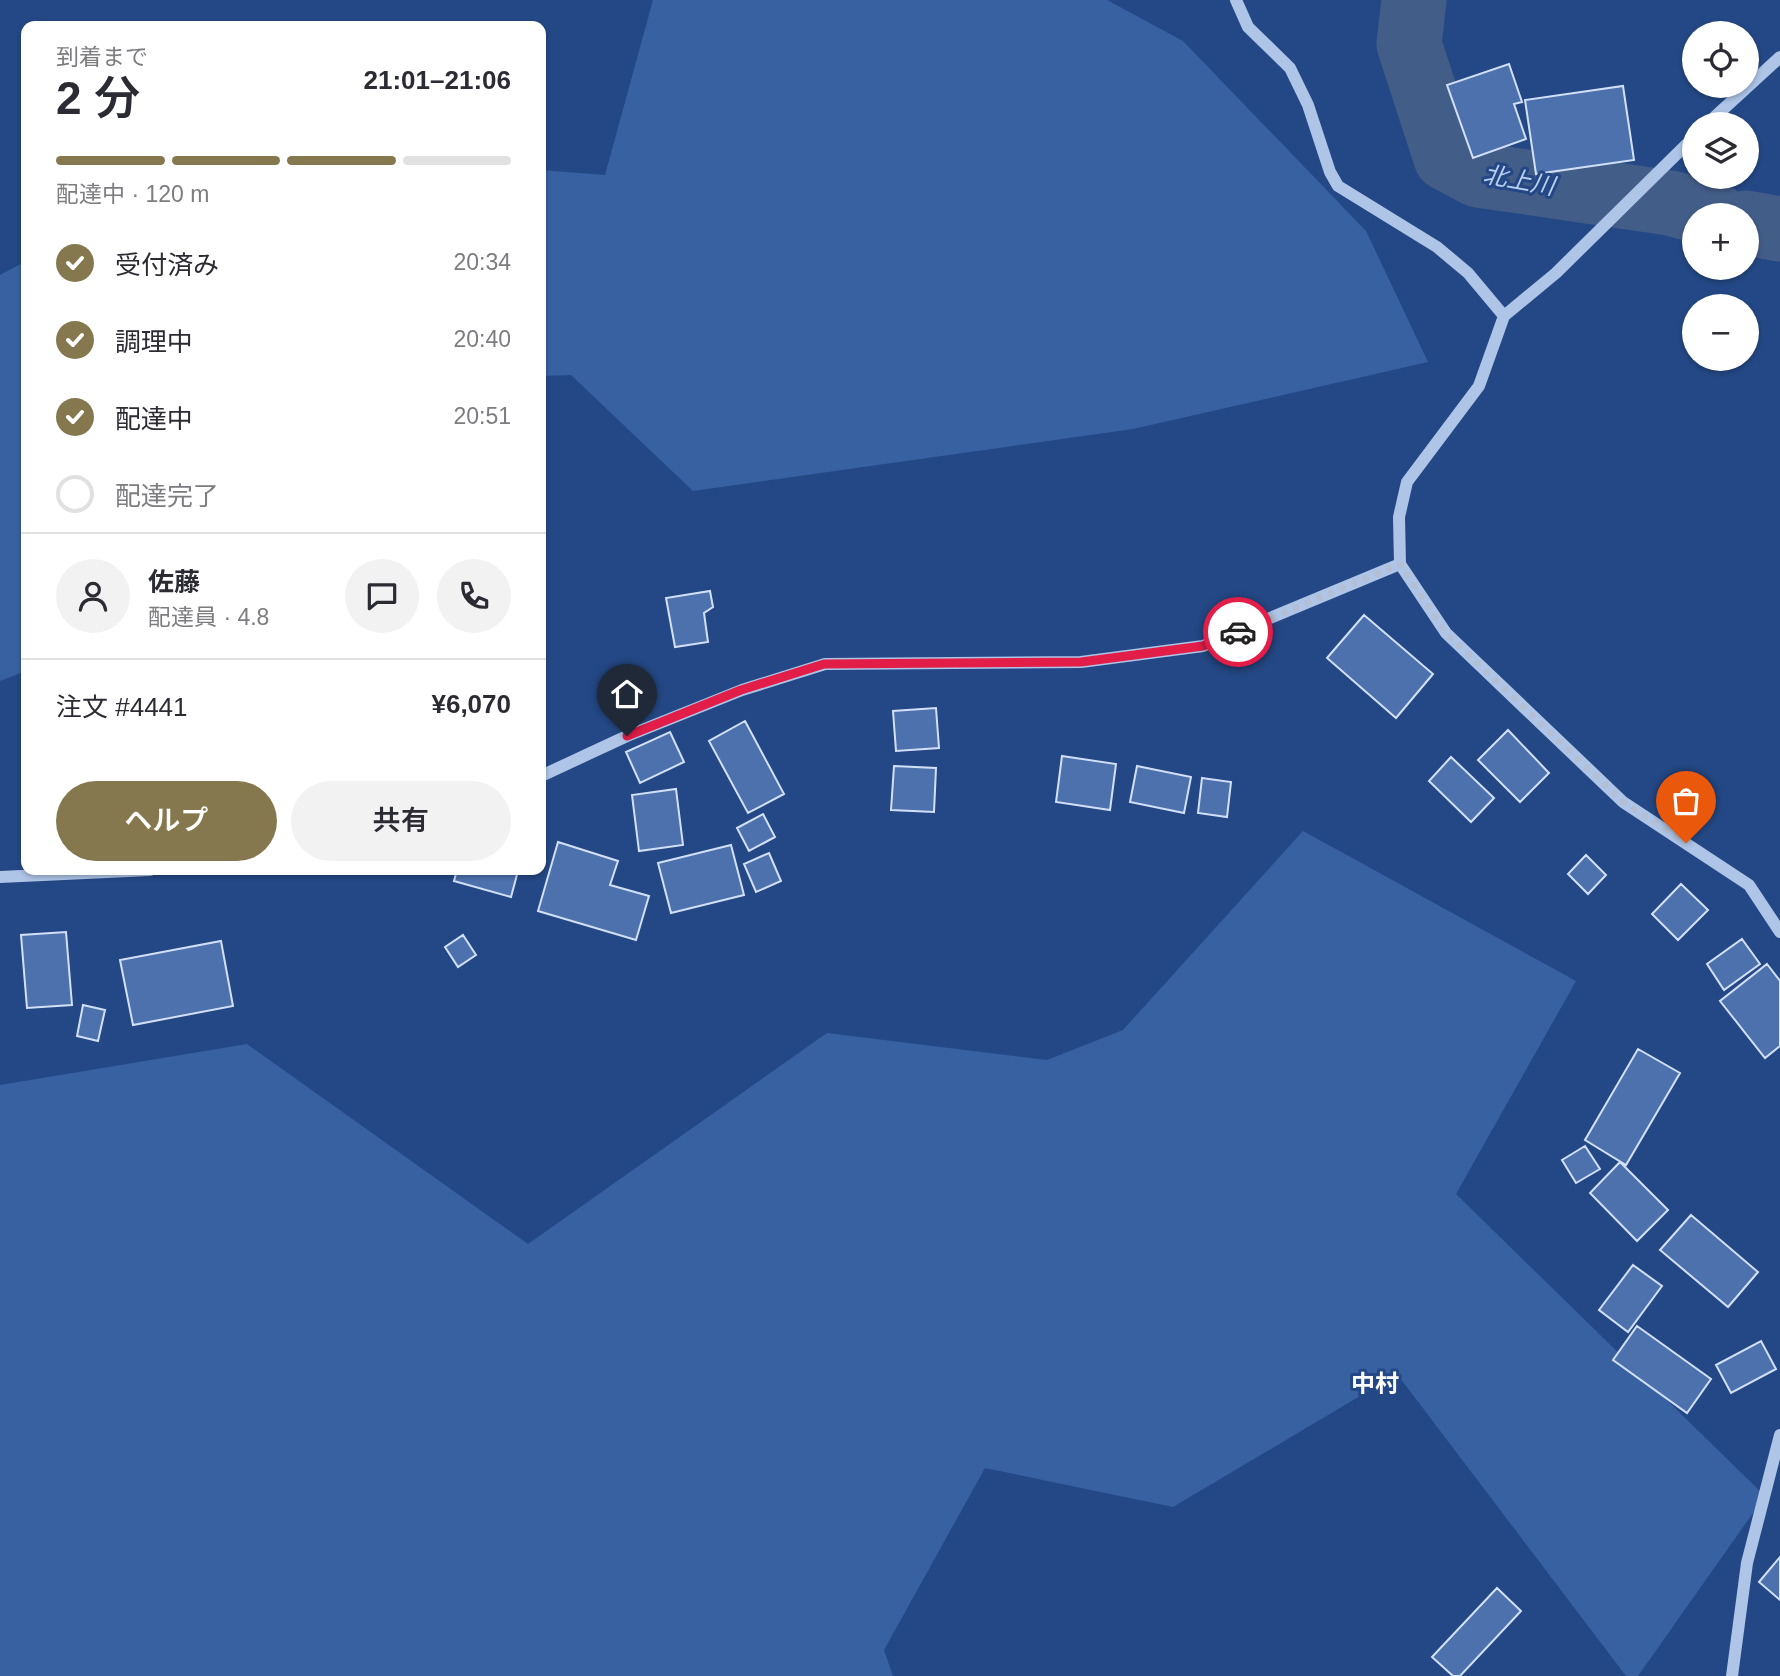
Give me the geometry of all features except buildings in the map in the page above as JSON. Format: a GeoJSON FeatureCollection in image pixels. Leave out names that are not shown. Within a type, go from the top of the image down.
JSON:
{"type":"FeatureCollection","features":[{"type":"Feature","properties":{"kind":"street"},"geometry":{"type":"LineString","coordinates":[[1236,0],[1248,27],[1290,68],[1308,105],[1330,172],[1338,186],[1437,247],[1468,273],[1504,316]]}},
{"type":"Feature","properties":{"kind":"street"},"geometry":{"type":"LineString","coordinates":[[1720,112],[1780,57]]}},
{"type":"Feature","properties":{"kind":"street"},"geometry":{"type":"LineString","coordinates":[[1682,149],[1556,273],[1504,316],[1479,386],[1407,482],[1399,517],[1400,564],[1446,633],[1623,802],[1749,885],[1780,932]]}},
{"type":"Feature","properties":{"kind":"street"},"geometry":{"type":"LineString","coordinates":[[546,774],[627,736],[741,690],[824,664],[1081,662],[1203,646],[1400,564]]}},
{"type":"Feature","properties":{"kind":"street"},"geometry":{"type":"LineString","coordinates":[[0,877],[43,875]]}},
{"type":"Feature","properties":{"kind":"street"},"geometry":{"type":"LineString","coordinates":[[1732,1676],[1747,1563],[1780,1435]]}},
{"type":"Feature","properties":{"kind":"shaded area"},"geometry":{"type":"Polygon","coordinates":[[[653,0],[1107,0],[1183,41],[1366,231],[1428,362],[1133,429],[693,491],[571,375],[546,376],[546,170],[605,175],[653,0]]]}},
{"type":"Feature","properties":{"kind":"shaded area"},"geometry":{"type":"Polygon","coordinates":[[[21,264],[21,673],[0,681],[0,275],[21,264]]]}},
{"type":"Feature","properties":{"kind":"shaded area"},"geometry":{"type":"Polygon","coordinates":[[[1303,831],[1576,981],[1456,1194],[1765,1496],[1638,1676],[1626,1676],[1397,1374],[1173,1507],[985,1468],[884,1650],[893,1676],[0,1676],[0,1085],[247,1044],[528,1244],[827,1033],[1047,1060],[1123,1030],[1303,831]]]}},
{"type":"Feature","properties":{"kind":"waterway","name":"北上川"},"geometry":{"type":"LineString","coordinates":[[1414,0],[1409,44],[1446,158],[1478,175],[1682,206]]}},
{"type":"Feature","properties":{"kind":"waterway","name":"北上川"},"geometry":{"type":"LineString","coordinates":[[1759,225],[1780,229]]}},
{"type":"Feature","properties":{"kind":"way so far"},"geometry":{"type":"LineString","coordinates":[[1238,632],[1400,564],[1446,633],[1623,802],[1686,843]]}},
{"type":"Feature","properties":{"kind":"district","name":"中村"},"geometry":{"type":"Point","coordinates":[1375,1383]}},
{"type":"Feature","properties":{"kind":"route"},"geometry":{"type":"LineString","coordinates":[[627,736],[741,690],[824,664],[1081,662],[1203,646],[1238,632]]}}]}
